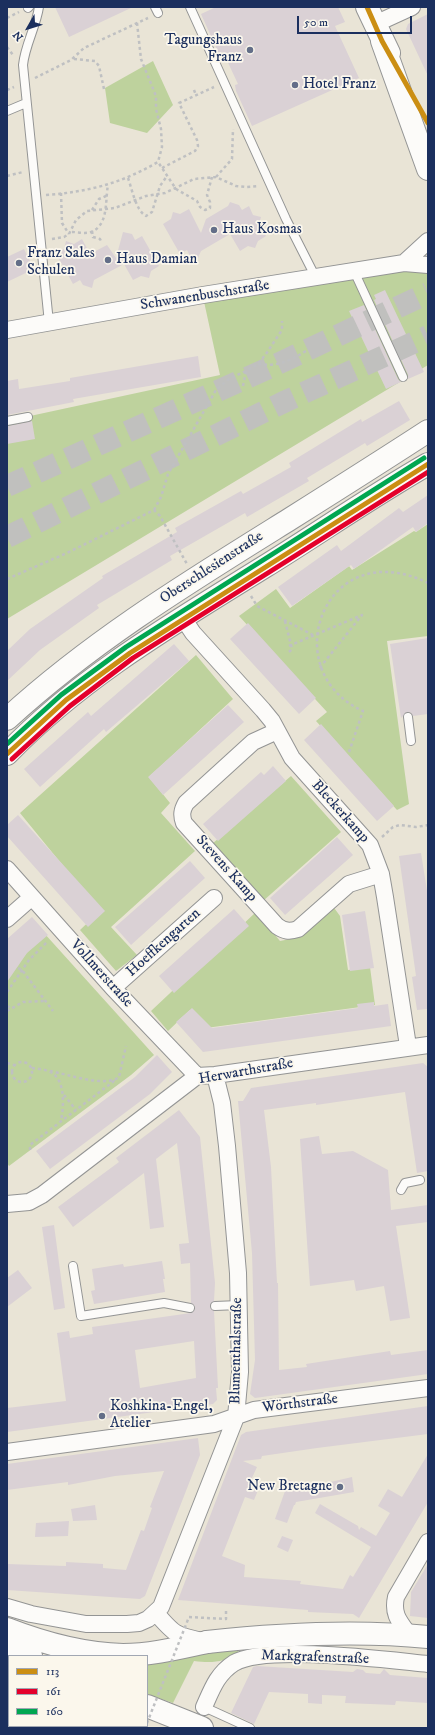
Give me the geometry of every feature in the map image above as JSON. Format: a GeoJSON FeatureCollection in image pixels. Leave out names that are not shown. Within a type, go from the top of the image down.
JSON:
{"type":"FeatureCollection","features":[{"type":"Feature","properties":{"kind":"main road"},"geometry":{"type":"LineString","coordinates":[[374,24],[428,123]]}},
{"type":"Feature","properties":{"kind":"main road"},"geometry":{"type":"LineString","coordinates":[[374,24],[428,169]]}},
{"type":"Feature","properties":{"kind":"main road","name":"Oberschlesienstraße"},"geometry":{"type":"LineString","coordinates":[[7,719],[28,700],[119,629],[228,557],[428,431]]}},
{"type":"Feature","properties":{"kind":"main road","name":"Oberschlesienstraße"},"geometry":{"type":"LineString","coordinates":[[7,754],[39,723],[79,689],[145,642],[320,533],[356,506],[428,464]]}},
{"type":"Feature","properties":{"kind":"main road"},"geometry":{"type":"LineString","coordinates":[[7,1629],[31,1638],[60,1645],[122,1655],[160,1652],[207,1642],[248,1638],[342,1634],[419,1636]]}},
{"type":"Feature","properties":{"kind":"main road"},"geometry":{"type":"LineString","coordinates":[[7,1645],[29,1655]]}},
{"type":"Feature","properties":{"kind":"main road"},"geometry":{"type":"LineString","coordinates":[[148,1706],[203,1717]]}},
{"type":"Feature","properties":{"kind":"street"},"geometry":{"type":"LineString","coordinates":[[374,24],[412,7]]}},
{"type":"Feature","properties":{"kind":"street"},"geometry":{"type":"LineString","coordinates":[[404,263],[428,241]]}},
{"type":"Feature","properties":{"kind":"street","name":"Schwanenbuschstraße"},"geometry":{"type":"LineString","coordinates":[[7,330],[203,295],[404,263],[428,265]]}},
{"type":"Feature","properties":{"kind":"street","name":"Bleckerkamp"},"geometry":{"type":"LineString","coordinates":[[183,618],[193,632],[263,710],[277,730],[292,758],[370,845],[381,874],[408,1046]]}},
{"type":"Feature","properties":{"kind":"street","name":"Stevens Kamp"},"geometry":{"type":"LineString","coordinates":[[277,730],[253,742],[186,803],[182,809],[184,823],[277,926],[284,931],[291,932],[298,930],[349,884],[381,874]]}},
{"type":"Feature","properties":{"kind":"street","name":"Vollmerstraße"},"geometry":{"type":"LineString","coordinates":[[7,869],[113,988],[197,1076]]}},
{"type":"Feature","properties":{"kind":"street"},"geometry":{"type":"LineString","coordinates":[[7,919],[32,897]]}},
{"type":"Feature","properties":{"kind":"street","name":"Hoeffkengarten"},"geometry":{"type":"LineString","coordinates":[[113,988],[214,898]]}},
{"type":"Feature","properties":{"kind":"street","name":"Herwarthstraße"},"geometry":{"type":"LineString","coordinates":[[7,1204],[29,1202],[42,1195],[197,1076],[215,1075],[428,1044]]}},
{"type":"Feature","properties":{"kind":"street","name":"Blumenthalstraße"},"geometry":{"type":"LineString","coordinates":[[156,1613],[161,1607],[236,1417],[240,1372],[238,1273],[227,1146],[222,1103],[215,1075]]}},
{"type":"Feature","properties":{"kind":"street","name":"Wörthstraße"},"geometry":{"type":"LineString","coordinates":[[7,1452],[214,1424],[254,1410],[428,1388]]}},
{"type":"Feature","properties":{"kind":"street"},"geometry":{"type":"LineString","coordinates":[[419,1636],[398,1619],[394,1607],[396,1597],[428,1542]]}},
{"type":"Feature","properties":{"kind":"street"},"geometry":{"type":"LineString","coordinates":[[7,1607],[31,1614],[86,1624],[139,1623],[156,1613],[169,1628],[179,1636],[207,1642]]}},
{"type":"Feature","properties":{"kind":"street","name":"Markgrafenstraße"},"geometry":{"type":"LineString","coordinates":[[203,1717],[216,1679],[235,1663],[256,1655],[340,1656],[428,1664]]}},
{"type":"Feature","properties":{"kind":"lane"},"geometry":{"type":"LineString","coordinates":[[39,7],[37,18],[24,56],[26,103],[50,322]]}},
{"type":"Feature","properties":{"kind":"lane"},"geometry":{"type":"LineString","coordinates":[[190,7],[292,232],[316,278]]}},
{"type":"Feature","properties":{"kind":"lane"},"geometry":{"type":"LineString","coordinates":[[7,112],[26,103]]}},
{"type":"Feature","properties":{"kind":"lane"},"geometry":{"type":"LineString","coordinates":[[354,271],[403,377]]}},
{"type":"Feature","properties":{"kind":"lane"},"geometry":{"type":"LineString","coordinates":[[7,421],[28,417]]}},
{"type":"Feature","properties":{"kind":"lane"},"geometry":{"type":"LineString","coordinates":[[408,717],[411,741]]}},
{"type":"Feature","properties":{"kind":"lane"},"geometry":{"type":"LineString","coordinates":[[401,1190],[405,1183],[420,1180]]}},
{"type":"Feature","properties":{"kind":"lane"},"geometry":{"type":"LineString","coordinates":[[73,1266],[81,1316],[164,1303],[190,1308]]}},
{"type":"Feature","properties":{"kind":"lane"},"geometry":{"type":"LineString","coordinates":[[215,1306],[239,1306]]}},
{"type":"Feature","properties":{"kind":"lane"},"geometry":{"type":"LineString","coordinates":[[203,1717],[250,1728]]}},
{"type":"Feature","properties":{"kind":"path"},"geometry":{"type":"LineString","coordinates":[[74,59],[77,53],[84,48],[137,23],[157,10]]}},
{"type":"Feature","properties":{"kind":"path"},"geometry":{"type":"LineString","coordinates":[[36,196],[61,194],[108,185],[128,178],[158,162],[162,147],[161,129],[156,109],[156,96],[141,59],[137,23]]}},
{"type":"Feature","properties":{"kind":"path"},"geometry":{"type":"LineString","coordinates":[[25,82],[74,59],[95,61],[99,66],[104,89]]}},
{"type":"Feature","properties":{"kind":"path"},"geometry":{"type":"LineString","coordinates":[[162,168],[195,151],[198,146],[197,140],[179,103],[224,83]]}},
{"type":"Feature","properties":{"kind":"path"},"geometry":{"type":"LineString","coordinates":[[194,90],[196,95]]}},
{"type":"Feature","properties":{"kind":"path"},"geometry":{"type":"LineString","coordinates":[[216,177],[232,159],[233,130],[226,112],[232,102]]}},
{"type":"Feature","properties":{"kind":"path"},"geometry":{"type":"LineString","coordinates":[[158,162],[176,189],[197,201],[202,209],[208,210],[210,202],[207,195],[212,177]]}},
{"type":"Feature","properties":{"kind":"path"},"geometry":{"type":"LineString","coordinates":[[7,176],[18,172],[33,171]]}},
{"type":"Feature","properties":{"kind":"path"},"geometry":{"type":"LineString","coordinates":[[128,178],[142,214],[150,215],[157,194],[166,176]]}},
{"type":"Feature","properties":{"kind":"path"},"geometry":{"type":"LineString","coordinates":[[71,233],[78,218],[87,211],[105,210],[146,196],[176,189],[194,179],[216,177],[230,184],[246,187],[256,187],[269,181]]}},
{"type":"Feature","properties":{"kind":"path"},"geometry":{"type":"LineString","coordinates":[[40,240],[64,237],[71,233],[92,232],[101,225],[105,210],[108,185]]}},
{"type":"Feature","properties":{"kind":"path"},"geometry":{"type":"LineString","coordinates":[[61,194],[62,223],[71,233]]}},
{"type":"Feature","properties":{"kind":"path"},"geometry":{"type":"LineString","coordinates":[[92,210],[99,199],[106,196]]}},
{"type":"Feature","properties":{"kind":"path"},"geometry":{"type":"LineString","coordinates":[[92,232],[93,237],[100,239],[102,242]]}},
{"type":"Feature","properties":{"kind":"path"},"geometry":{"type":"LineString","coordinates":[[7,579],[67,553],[154,510],[162,497],[168,474],[216,390],[228,379],[258,364],[282,330],[282,320]]}},
{"type":"Feature","properties":{"kind":"path"},"geometry":{"type":"LineString","coordinates":[[258,364],[269,366],[288,362],[309,349]]}},
{"type":"Feature","properties":{"kind":"path"},"geometry":{"type":"LineString","coordinates":[[243,386],[246,371]]}},
{"type":"Feature","properties":{"kind":"path"},"geometry":{"type":"LineString","coordinates":[[154,510],[160,516],[188,564]]}},
{"type":"Feature","properties":{"kind":"path"},"geometry":{"type":"LineString","coordinates":[[349,752],[363,711],[355,707],[336,691],[321,666],[318,652],[317,633],[321,617],[327,604],[342,587],[361,576],[372,573],[397,572],[412,575],[428,583]]}},
{"type":"Feature","properties":{"kind":"path"},"geometry":{"type":"LineString","coordinates":[[250,596],[257,606],[313,635]]}},
{"type":"Feature","properties":{"kind":"path"},"geometry":{"type":"LineString","coordinates":[[290,646],[317,633],[362,615],[318,670]]}},
{"type":"Feature","properties":{"kind":"path"},"geometry":{"type":"LineString","coordinates":[[285,620],[290,646],[292,649],[289,652]]}},
{"type":"Feature","properties":{"kind":"path"},"geometry":{"type":"LineString","coordinates":[[370,845],[393,828],[400,825],[416,827],[428,825]]}},
{"type":"Feature","properties":{"kind":"path"},"geometry":{"type":"LineString","coordinates":[[7,992],[34,954],[47,942]]}},
{"type":"Feature","properties":{"kind":"path"},"geometry":{"type":"LineString","coordinates":[[18,968],[22,970],[53,1011]]}},
{"type":"Feature","properties":{"kind":"path"},"geometry":{"type":"LineString","coordinates":[[7,1011],[23,1002],[46,1001]]}},
{"type":"Feature","properties":{"kind":"path"},"geometry":{"type":"LineString","coordinates":[[7,1006],[11,1008]]}},
{"type":"Feature","properties":{"kind":"path"},"geometry":{"type":"LineString","coordinates":[[30,1150],[30,1145],[119,1077],[126,1046]]}},
{"type":"Feature","properties":{"kind":"path"},"geometry":{"type":"LineString","coordinates":[[7,1063],[14,1065],[23,1061],[29,1063],[32,1068],[32,1075],[28,1080],[18,1082],[12,1074],[14,1065]]}},
{"type":"Feature","properties":{"kind":"path"},"geometry":{"type":"LineString","coordinates":[[32,1068],[103,1082],[114,1081]]}},
{"type":"Feature","properties":{"kind":"path"},"geometry":{"type":"LineString","coordinates":[[50,1071],[57,1080],[64,1095],[76,1110]]}},
{"type":"Feature","properties":{"kind":"path"},"geometry":{"type":"LineString","coordinates":[[61,1121],[64,1095]]}},
{"type":"Feature","properties":{"kind":"path"},"geometry":{"type":"LineString","coordinates":[[148,1720],[189,1617],[226,1619],[226,1610]]}},
{"type":"Feature","properties":{"kind":"green space"},"geometry":{"type":"Polygon","coordinates":[[[153,61],[173,105],[147,133],[110,123],[105,88],[153,61]]]}},
{"type":"Feature","properties":{"kind":"green space"},"geometry":{"type":"Polygon","coordinates":[[[428,263],[428,365],[7,619],[7,421],[220,375],[203,297],[428,263]]]}},
{"type":"Feature","properties":{"kind":"green space"},"geometry":{"type":"Polygon","coordinates":[[[428,524],[428,636],[387,641],[409,804],[397,810],[316,721],[327,712],[239,616],[276,589],[290,608],[349,566],[352,570],[414,531],[416,532],[428,524]]]}},
{"type":"Feature","properties":{"kind":"green space"},"geometry":{"type":"Polygon","coordinates":[[[196,655],[233,699],[149,777],[170,803],[161,813],[195,851],[111,927],[137,955],[116,971],[80,930],[100,911],[20,813],[196,655]]]}},
{"type":"Feature","properties":{"kind":"green space"},"geometry":{"type":"Polygon","coordinates":[[[291,776],[341,832],[263,901],[212,844],[291,776]]]}},
{"type":"Feature","properties":{"kind":"green space"},"geometry":{"type":"Polygon","coordinates":[[[332,905],[340,916],[348,970],[370,967],[375,1005],[206,1028],[190,1010],[168,1031],[151,1011],[256,912],[280,941],[290,939],[332,905]]]}},
{"type":"Feature","properties":{"kind":"green space"},"geometry":{"type":"Polygon","coordinates":[[[44,933],[154,1055],[131,1075],[9,1166],[7,1163],[7,975],[44,933]]]}},
{"type":"Feature","properties":{"kind":"green space"},"geometry":{"type":"Polygon","coordinates":[[[239,1648],[238,1652],[233,1656],[222,1660],[212,1662],[194,1661],[173,1703],[148,1694],[148,1659],[239,1648]]]}},
{"type":"Feature","properties":{"kind":"building"},"geometry":{"type":"Polygon","coordinates":[[[55,7],[133,7],[69,37],[55,7]]]}},
{"type":"Feature","properties":{"kind":"building"},"geometry":{"type":"Polygon","coordinates":[[[216,7],[338,7],[345,22],[335,26],[359,78],[252,126],[236,91],[235,85],[238,84],[223,52],[219,54],[201,14],[216,7]]]}},
{"type":"Feature","properties":{"kind":"building"},"geometry":{"type":"Polygon","coordinates":[[[428,14],[428,76],[406,29],[408,24],[428,14]]]}},
{"type":"Feature","properties":{"kind":"building","name":"Haus Kosmas"},"geometry":{"type":"Polygon","coordinates":[[[230,202],[239,205],[242,210],[249,206],[253,215],[261,217],[259,224],[266,236],[258,241],[255,248],[248,246],[240,251],[230,234],[201,251],[198,258],[190,256],[187,250],[180,254],[163,224],[171,219],[173,212],[180,214],[189,209],[201,233],[206,219],[228,206],[230,202]]]}},
{"type":"Feature","properties":{"kind":"building","name":"Haus Damian"},"geometry":{"type":"Polygon","coordinates":[[[123,232],[132,234],[135,240],[142,236],[159,266],[151,271],[149,278],[141,276],[133,280],[124,264],[94,280],[92,288],[83,285],[80,280],[73,284],[68,275],[61,273],[63,266],[56,254],[64,249],[66,241],[74,244],[82,239],[90,254],[107,245],[116,258],[123,232]]]}},
{"type":"Feature","properties":{"kind":"building","name":"Franz Sales Schulen"},"geometry":{"type":"Polygon","coordinates":[[[24,249],[34,269],[7,282],[7,257],[24,249]]]}},
{"type":"Feature","properties":{"kind":"building"},"geometry":{"type":"Polygon","coordinates":[[[385,290],[424,372],[408,379],[408,375],[374,300],[376,299],[374,295],[385,290]]]}},
{"type":"Feature","properties":{"kind":"building"},"geometry":{"type":"Polygon","coordinates":[[[364,305],[398,379],[401,382],[386,389],[349,311],[364,305]]]}},
{"type":"Feature","properties":{"kind":"building"},"geometry":{"type":"Polygon","coordinates":[[[198,356],[201,377],[73,399],[74,402],[7,415],[7,381],[18,379],[19,389],[70,381],[70,378],[198,356]]]}},
{"type":"Feature","properties":{"kind":"building"},"geometry":{"type":"Polygon","coordinates":[[[399,401],[410,420],[367,446],[365,443],[307,478],[309,481],[247,517],[245,513],[170,556],[172,560],[97,605],[99,608],[40,650],[7,681],[7,651],[30,629],[103,578],[102,576],[177,532],[175,528],[241,491],[243,494],[291,467],[289,463],[361,419],[362,422],[399,401]]]}},
{"type":"Feature","properties":{"kind":"building"},"geometry":{"type":"Polygon","coordinates":[[[32,421],[35,439],[7,444],[7,426],[32,421]]]}},
{"type":"Feature","properties":{"kind":"building"},"geometry":{"type":"Polygon","coordinates":[[[428,495],[428,523],[416,532],[413,527],[354,569],[351,565],[292,606],[278,587],[337,545],[341,551],[399,508],[403,512],[428,495]]]}},
{"type":"Feature","properties":{"kind":"building"},"geometry":{"type":"Polygon","coordinates":[[[248,623],[316,698],[299,714],[230,639],[248,623]]]}},
{"type":"Feature","properties":{"kind":"building"},"geometry":{"type":"Polygon","coordinates":[[[428,638],[428,714],[413,716],[410,712],[407,712],[401,718],[390,644],[428,638]]]}},
{"type":"Feature","properties":{"kind":"building"},"geometry":{"type":"Polygon","coordinates":[[[174,644],[189,661],[106,732],[104,729],[40,787],[24,769],[88,712],[91,716],[174,644]]]}},
{"type":"Feature","properties":{"kind":"building"},"geometry":{"type":"Polygon","coordinates":[[[228,705],[244,722],[163,795],[148,777],[228,705]]]}},
{"type":"Feature","properties":{"kind":"building"},"geometry":{"type":"Polygon","coordinates":[[[321,724],[394,806],[377,821],[304,740],[321,724]]]}},
{"type":"Feature","properties":{"kind":"building"},"geometry":{"type":"Polygon","coordinates":[[[273,766],[286,781],[218,841],[203,824],[261,772],[264,775],[273,766]]]}},
{"type":"Feature","properties":{"kind":"building"},"geometry":{"type":"Polygon","coordinates":[[[18,815],[105,911],[88,927],[7,836],[7,825],[18,815]]]}},
{"type":"Feature","properties":{"kind":"building"},"geometry":{"type":"Polygon","coordinates":[[[337,837],[353,855],[285,915],[270,898],[337,837]]]}},
{"type":"Feature","properties":{"kind":"building"},"geometry":{"type":"Polygon","coordinates":[[[421,853],[428,897],[428,1009],[417,1010],[412,977],[416,976],[399,856],[421,853]]]}},
{"type":"Feature","properties":{"kind":"building"},"geometry":{"type":"Polygon","coordinates":[[[190,861],[205,878],[131,945],[115,927],[190,861]]]}},
{"type":"Feature","properties":{"kind":"building"},"geometry":{"type":"Polygon","coordinates":[[[234,909],[249,926],[174,993],[159,976],[234,909]]]}},
{"type":"Feature","properties":{"kind":"building"},"geometry":{"type":"Polygon","coordinates":[[[365,911],[374,968],[350,971],[342,915],[365,911]]]}},
{"type":"Feature","properties":{"kind":"building"},"geometry":{"type":"Polygon","coordinates":[[[32,917],[48,935],[27,953],[7,982],[7,939],[32,917]]]}},
{"type":"Feature","properties":{"kind":"building"},"geometry":{"type":"Polygon","coordinates":[[[374,1002],[374,1006],[388,1004],[391,1026],[203,1052],[176,1022],[192,1008],[212,1028],[358,1008],[357,1004],[374,1002]]]}},
{"type":"Feature","properties":{"kind":"building"},"geometry":{"type":"Polygon","coordinates":[[[157,1055],[172,1072],[150,1094],[50,1169],[36,1151],[135,1077],[157,1055]]]}},
{"type":"Feature","properties":{"kind":"building"},"geometry":{"type":"Polygon","coordinates":[[[423,1063],[428,1067],[428,1171],[417,1173],[405,1092],[316,1105],[316,1103],[264,1110],[271,1167],[278,1283],[279,1370],[307,1367],[306,1364],[390,1351],[391,1355],[428,1350],[428,1374],[255,1398],[250,1394],[255,1360],[252,1253],[238,1101],[243,1101],[251,1088],[423,1063]]]}},
{"type":"Feature","properties":{"kind":"building"},"geometry":{"type":"Polygon","coordinates":[[[179,1110],[200,1137],[215,1283],[214,1301],[210,1306],[214,1311],[218,1388],[216,1388],[217,1400],[213,1404],[7,1432],[7,1408],[66,1401],[57,1333],[69,1331],[70,1338],[93,1334],[92,1327],[191,1313],[194,1311],[195,1306],[191,1303],[190,1263],[181,1264],[179,1244],[189,1243],[177,1143],[156,1159],[164,1227],[150,1229],[144,1173],[73,1227],[58,1207],[119,1162],[116,1158],[179,1110]],[[194,1341],[135,1350],[140,1388],[196,1378],[194,1341]]]}},
{"type":"Feature","properties":{"kind":"building"},"geometry":{"type":"Polygon","coordinates":[[[319,1136],[322,1154],[353,1151],[388,1170],[391,1210],[428,1205],[428,1222],[396,1226],[410,1318],[390,1321],[384,1286],[356,1291],[354,1280],[310,1286],[300,1139],[319,1136]]]}},
{"type":"Feature","properties":{"kind":"building"},"geometry":{"type":"Polygon","coordinates":[[[54,1225],[65,1308],[54,1310],[42,1227],[54,1225]]]}},
{"type":"Feature","properties":{"kind":"building"},"geometry":{"type":"Polygon","coordinates":[[[162,1261],[165,1279],[163,1279],[165,1292],[94,1304],[91,1291],[95,1290],[92,1269],[123,1264],[124,1267],[162,1261]]]}},
{"type":"Feature","properties":{"kind":"building"},"geometry":{"type":"Polygon","coordinates":[[[18,1270],[32,1288],[7,1307],[7,1278],[18,1270]]]}},
{"type":"Feature","properties":{"kind":"building"},"geometry":{"type":"Polygon","coordinates":[[[428,1406],[428,1434],[262,1456],[261,1459],[243,1461],[257,1467],[251,1480],[261,1483],[254,1500],[245,1497],[222,1556],[245,1565],[244,1577],[301,1581],[300,1584],[343,1589],[350,1575],[353,1577],[371,1547],[315,1513],[320,1504],[358,1526],[359,1530],[361,1527],[376,1536],[390,1513],[378,1506],[388,1489],[402,1497],[428,1454],[428,1502],[359,1618],[353,1614],[308,1612],[308,1610],[178,1600],[241,1435],[246,1432],[428,1406]]]}},
{"type":"Feature","properties":{"kind":"building"},"geometry":{"type":"Polygon","coordinates":[[[198,1438],[200,1455],[145,1596],[140,1599],[7,1590],[7,1564],[66,1566],[66,1562],[103,1564],[103,1568],[126,1570],[141,1530],[144,1531],[152,1508],[150,1507],[164,1471],[115,1476],[68,1485],[68,1482],[7,1490],[7,1464],[198,1438]]]}},
{"type":"Feature","properties":{"kind":"building"},"geometry":{"type":"Polygon","coordinates":[[[352,1477],[354,1492],[296,1502],[287,1523],[275,1519],[289,1480],[300,1484],[322,1484],[352,1477]]]}},
{"type":"Feature","properties":{"kind":"building"},"geometry":{"type":"Polygon","coordinates":[[[95,1505],[97,1520],[73,1521],[71,1509],[95,1505]]]}},
{"type":"Feature","properties":{"kind":"building"},"geometry":{"type":"Polygon","coordinates":[[[69,1521],[68,1536],[35,1537],[36,1523],[69,1521]]]}},
{"type":"Feature","properties":{"kind":"building"},"geometry":{"type":"Polygon","coordinates":[[[282,1536],[293,1540],[288,1552],[277,1547],[282,1536]]]}},
{"type":"Feature","properties":{"kind":"building"},"geometry":{"type":"Polygon","coordinates":[[[428,1564],[428,1618],[410,1616],[411,1592],[428,1564]]]}},
{"type":"Feature","properties":{"kind":"building"},"geometry":{"type":"Polygon","coordinates":[[[253,1667],[353,1672],[357,1669],[363,1670],[366,1673],[380,1674],[384,1669],[390,1675],[428,1678],[428,1703],[396,1701],[395,1705],[345,1703],[346,1696],[322,1695],[322,1704],[308,1703],[308,1694],[269,1692],[254,1724],[231,1713],[253,1667]]]}},
{"type":"Feature","properties":{"kind":"tunnel"},"geometry":{"type":"LineString","coordinates":[[7,486],[271,367],[428,293]]}},
{"type":"Feature","properties":{"kind":"tunnel"},"geometry":{"type":"LineString","coordinates":[[7,537],[286,401],[428,336]]}},
{"type":"Feature","properties":{"kind":"transit line","name":"113"},"geometry":{"type":"LineString","coordinates":[[367,7],[382,41],[428,123]]}},
{"type":"Feature","properties":{"kind":"transit line","name":"160"},"geometry":{"type":"LineString","coordinates":[[7,744],[61,695],[126,647],[424,458]]}},
{"type":"Feature","properties":{"kind":"transit line","name":"113"},"geometry":{"type":"LineString","coordinates":[[7,754],[66,700],[130,653],[428,464]]}},
{"type":"Feature","properties":{"kind":"transit line","name":"161"},"geometry":{"type":"LineString","coordinates":[[12,759],[70,706],[133,658],[428,472]]}},
{"type":"Feature","properties":{"kind":"place","name":"Tagungshaus Franz"},"geometry":{"type":"Point","coordinates":[250,50]}},
{"type":"Feature","properties":{"kind":"place","name":"Hotel Franz"},"geometry":{"type":"Point","coordinates":[295,85]}},
{"type":"Feature","properties":{"kind":"place","name":"Haus Kosmas"},"geometry":{"type":"Point","coordinates":[214,230]}},
{"type":"Feature","properties":{"kind":"place","name":"Haus Damian"},"geometry":{"type":"Point","coordinates":[108,260]}},
{"type":"Feature","properties":{"kind":"place","name":"Franz Sales Schulen"},"geometry":{"type":"Point","coordinates":[19,263]}},
{"type":"Feature","properties":{"kind":"place","name":"Koshkina-Engel, Atelier"},"geometry":{"type":"Point","coordinates":[102,1416]}},
{"type":"Feature","properties":{"kind":"place","name":"New Bretagne"},"geometry":{"type":"Point","coordinates":[340,1487]}}]}
